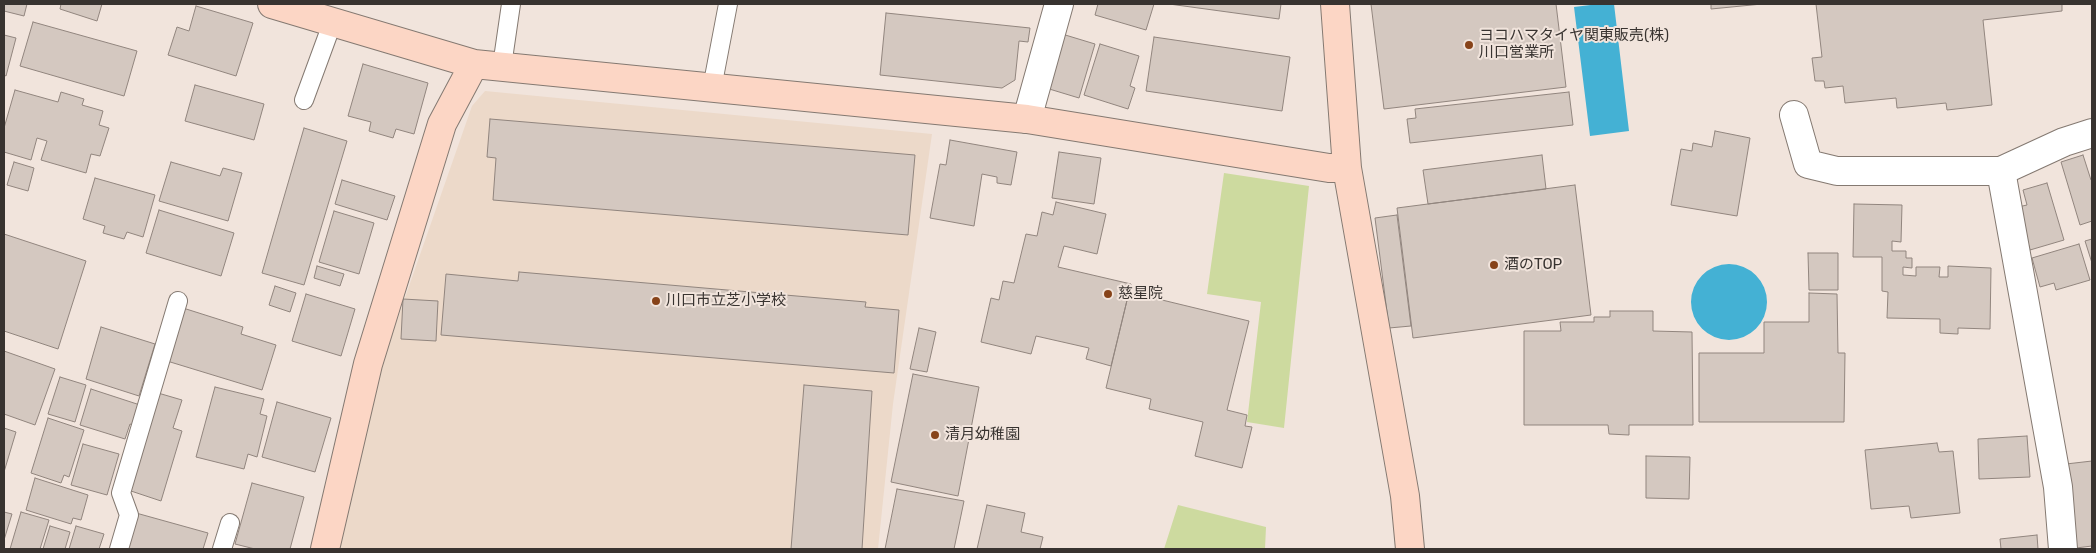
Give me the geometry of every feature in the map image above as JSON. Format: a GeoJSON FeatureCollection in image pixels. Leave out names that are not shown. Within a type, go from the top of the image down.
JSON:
{"type":"FeatureCollection","features":[{"type":"Feature","properties":{"kind":"street"},"geometry":{"type":"LineString","coordinates":[[272,4],[474,64],[1027,119],[1329,168],[1346,168]]}},
{"type":"Feature","properties":{"kind":"street"},"geometry":{"type":"LineString","coordinates":[[1027,119],[1059,4]]}},
{"type":"Feature","properties":{"kind":"street"},"geometry":{"type":"LineString","coordinates":[[1335,4],[1346,168],[1406,496],[1410,549]]}},
{"type":"Feature","properties":{"kind":"street"},"geometry":{"type":"LineString","coordinates":[[325,549],[368,364],[442,124],[474,64]]}},
{"type":"Feature","properties":{"kind":"street"},"geometry":{"type":"LineString","coordinates":[[1794,115],[1808,164],[1837,171],[2001,172],[2064,142],[2092,132]]}},
{"type":"Feature","properties":{"kind":"street"},"geometry":{"type":"LineString","coordinates":[[2001,172],[2058,487],[2062,549]]}},
{"type":"Feature","properties":{"kind":"lane"},"geometry":{"type":"LineString","coordinates":[[502,66],[511,4]]}},
{"type":"Feature","properties":{"kind":"lane"},"geometry":{"type":"LineString","coordinates":[[712,88],[728,4]]}},
{"type":"Feature","properties":{"kind":"lane"},"geometry":{"type":"LineString","coordinates":[[304,100],[333,22]]}},
{"type":"Feature","properties":{"kind":"lane"},"geometry":{"type":"LineString","coordinates":[[119,549],[129,515],[121,493],[178,301]]}},
{"type":"Feature","properties":{"kind":"lane"},"geometry":{"type":"LineString","coordinates":[[222,549],[230,522]]}},
{"type":"Feature","properties":{"kind":"shaded area","name":"川口市立芝小学校"},"geometry":{"type":"Polygon","coordinates":[[[485,91],[932,134],[893,404],[878,549],[337,549],[379,372],[472,106],[485,91]]]}},
{"type":"Feature","properties":{"kind":"green space"},"geometry":{"type":"Polygon","coordinates":[[[1224,173],[1309,186],[1284,428],[1247,422],[1261,302],[1207,294],[1224,173]]]}},
{"type":"Feature","properties":{"kind":"green space"},"geometry":{"type":"Polygon","coordinates":[[[1178,505],[1266,527],[1265,549],[1164,549],[1178,505]]]}},
{"type":"Feature","properties":{"kind":"water"},"geometry":{"type":"Polygon","coordinates":[[[1614,4],[1629,131],[1590,136],[1574,7],[1614,4]]]}},
{"type":"Feature","properties":{"kind":"water"},"geometry":{"type":"Polygon","coordinates":[[[1729,264],[1744,267],[1756,275],[1764,287],[1767,302],[1764,317],[1756,329],[1744,337],[1729,340],[1714,337],[1702,329],[1694,317],[1691,302],[1694,287],[1702,275],[1714,267],[1729,264]]]}},
{"type":"Feature","properties":{"kind":"building"},"geometry":{"type":"Polygon","coordinates":[[[4,4],[27,4],[24,16],[4,11],[4,4]]]}},
{"type":"Feature","properties":{"kind":"building"},"geometry":{"type":"Polygon","coordinates":[[[61,4],[102,4],[97,21],[60,9],[61,4]]]}},
{"type":"Feature","properties":{"kind":"building"},"geometry":{"type":"Polygon","coordinates":[[[1098,4],[1154,4],[1146,30],[1095,15],[1098,4]]]}},
{"type":"Feature","properties":{"kind":"building"},"geometry":{"type":"Polygon","coordinates":[[[1169,4],[1281,4],[1279,19],[1169,4]]]}},
{"type":"Feature","properties":{"kind":"building","name":"ヨコハマタイヤ関東販売(株) 川口営業所"},"geometry":{"type":"Polygon","coordinates":[[[1371,4],[1556,4],[1566,87],[1384,109],[1371,4]]]}},
{"type":"Feature","properties":{"kind":"building"},"geometry":{"type":"Polygon","coordinates":[[[1711,4],[1762,4],[1711,9],[1711,4]]]}},
{"type":"Feature","properties":{"kind":"building"},"geometry":{"type":"Polygon","coordinates":[[[1816,4],[2062,4],[2062,11],[1983,20],[1992,105],[1947,110],[1946,103],[1897,108],[1896,98],[1845,103],[1843,86],[1825,88],[1824,81],[1815,81],[1812,58],[1822,57],[1816,4]]]}},
{"type":"Feature","properties":{"kind":"building"},"geometry":{"type":"Polygon","coordinates":[[[196,6],[253,23],[236,76],[168,55],[177,27],[189,31],[196,6]]]}},
{"type":"Feature","properties":{"kind":"building"},"geometry":{"type":"Polygon","coordinates":[[[886,13],[1030,28],[1028,42],[1019,41],[1015,80],[1002,88],[880,75],[886,13]]]}},
{"type":"Feature","properties":{"kind":"building"},"geometry":{"type":"Polygon","coordinates":[[[33,22],[137,51],[124,96],[20,66],[33,22]]]}},
{"type":"Feature","properties":{"kind":"building"},"geometry":{"type":"Polygon","coordinates":[[[1062,34],[1095,44],[1079,98],[1046,88],[1062,34]]]}},
{"type":"Feature","properties":{"kind":"building"},"geometry":{"type":"Polygon","coordinates":[[[4,35],[16,38],[6,76],[4,75],[4,35]]]}},
{"type":"Feature","properties":{"kind":"building"},"geometry":{"type":"Polygon","coordinates":[[[1154,37],[1290,57],[1282,111],[1146,91],[1154,37]]]}},
{"type":"Feature","properties":{"kind":"building"},"geometry":{"type":"Polygon","coordinates":[[[1100,44],[1139,56],[1130,86],[1135,88],[1128,109],[1084,95],[1100,44]]]}},
{"type":"Feature","properties":{"kind":"building"},"geometry":{"type":"Polygon","coordinates":[[[363,64],[428,83],[414,134],[396,129],[393,138],[369,131],[371,122],[348,116],[363,64]]]}},
{"type":"Feature","properties":{"kind":"building"},"geometry":{"type":"Polygon","coordinates":[[[195,85],[264,104],[254,140],[185,121],[195,85]]]}},
{"type":"Feature","properties":{"kind":"building"},"geometry":{"type":"Polygon","coordinates":[[[15,90],[58,102],[61,92],[84,99],[82,105],[103,111],[99,125],[109,128],[100,156],[91,154],[86,173],[41,160],[47,141],[37,138],[31,160],[4,152],[4,128],[15,90]]]}},
{"type":"Feature","properties":{"kind":"building"},"geometry":{"type":"Polygon","coordinates":[[[1569,92],[1573,125],[1410,143],[1407,119],[1416,118],[1415,109],[1569,92]]]}},
{"type":"Feature","properties":{"kind":"building"},"geometry":{"type":"Polygon","coordinates":[[[490,119],[915,155],[908,235],[493,200],[496,158],[487,157],[490,119]]]}},
{"type":"Feature","properties":{"kind":"building"},"geometry":{"type":"Polygon","coordinates":[[[304,128],[347,141],[304,285],[262,273],[304,128]]]}},
{"type":"Feature","properties":{"kind":"building"},"geometry":{"type":"Polygon","coordinates":[[[1715,131],[1750,138],[1737,216],[1671,205],[1681,149],[1692,151],[1693,143],[1712,147],[1715,131]]]}},
{"type":"Feature","properties":{"kind":"building"},"geometry":{"type":"Polygon","coordinates":[[[950,140],[1017,152],[1011,185],[997,183],[997,177],[982,174],[974,226],[930,218],[940,164],[946,165],[950,140]]]}},
{"type":"Feature","properties":{"kind":"building"},"geometry":{"type":"Polygon","coordinates":[[[1059,152],[1101,158],[1094,204],[1052,198],[1059,152]]]}},
{"type":"Feature","properties":{"kind":"building"},"geometry":{"type":"Polygon","coordinates":[[[1542,155],[1546,189],[1428,204],[1423,170],[1542,155]]]}},
{"type":"Feature","properties":{"kind":"building"},"geometry":{"type":"Polygon","coordinates":[[[2083,155],[2092,179],[2092,221],[2080,225],[2061,162],[2083,155]]]}},
{"type":"Feature","properties":{"kind":"building"},"geometry":{"type":"Polygon","coordinates":[[[14,162],[34,168],[28,191],[7,185],[14,162]]]}},
{"type":"Feature","properties":{"kind":"building"},"geometry":{"type":"Polygon","coordinates":[[[171,162],[220,176],[223,168],[242,173],[228,221],[159,201],[171,162]]]}},
{"type":"Feature","properties":{"kind":"building"},"geometry":{"type":"Polygon","coordinates":[[[95,178],[155,195],[143,237],[127,232],[124,239],[103,233],[105,226],[83,219],[95,178]]]}},
{"type":"Feature","properties":{"kind":"building"},"geometry":{"type":"Polygon","coordinates":[[[342,180],[395,196],[387,220],[335,204],[342,180]]]}},
{"type":"Feature","properties":{"kind":"building"},"geometry":{"type":"Polygon","coordinates":[[[2047,183],[2064,240],[2030,250],[2018,207],[2027,205],[2023,190],[2047,183]]]}},
{"type":"Feature","properties":{"kind":"building","name":"酒のTOP"},"geometry":{"type":"Polygon","coordinates":[[[1575,185],[1591,315],[1413,338],[1397,208],[1575,185]]]}},
{"type":"Feature","properties":{"kind":"building"},"geometry":{"type":"Polygon","coordinates":[[[1056,202],[1106,214],[1097,254],[1064,246],[1058,267],[1131,284],[1111,366],[1086,359],[1089,348],[1036,336],[1031,354],[981,342],[991,298],[999,300],[1003,281],[1014,283],[1026,234],[1037,236],[1042,212],[1053,215],[1056,202]]]}},
{"type":"Feature","properties":{"kind":"building"},"geometry":{"type":"Polygon","coordinates":[[[1854,204],[1902,205],[1901,242],[1892,241],[1892,251],[1906,251],[1906,258],[1912,258],[1912,268],[1903,267],[1903,275],[1916,276],[1916,267],[1940,267],[1939,277],[1948,277],[1948,266],[1991,268],[1990,329],[1958,328],[1958,334],[1940,333],[1940,319],[1887,318],[1888,292],[1882,291],[1882,257],[1853,257],[1854,204]]]}},
{"type":"Feature","properties":{"kind":"building"},"geometry":{"type":"Polygon","coordinates":[[[159,210],[234,233],[221,276],[146,253],[159,210]]]}},
{"type":"Feature","properties":{"kind":"building"},"geometry":{"type":"Polygon","coordinates":[[[334,211],[374,223],[359,274],[319,262],[334,211]]]}},
{"type":"Feature","properties":{"kind":"building"},"geometry":{"type":"Polygon","coordinates":[[[1397,215],[1411,326],[1389,328],[1375,218],[1397,215]]]}},
{"type":"Feature","properties":{"kind":"building"},"geometry":{"type":"Polygon","coordinates":[[[4,234],[86,261],[58,349],[4,331],[4,234]]]}},
{"type":"Feature","properties":{"kind":"building"},"geometry":{"type":"Polygon","coordinates":[[[2092,239],[2092,263],[2085,241],[2092,239]]]}},
{"type":"Feature","properties":{"kind":"building"},"geometry":{"type":"Polygon","coordinates":[[[2079,244],[2090,280],[2056,290],[2054,283],[2040,287],[2032,258],[2079,244]]]}},
{"type":"Feature","properties":{"kind":"building"},"geometry":{"type":"Polygon","coordinates":[[[1808,253],[1838,253],[1838,290],[1809,290],[1808,253]]]}},
{"type":"Feature","properties":{"kind":"building"},"geometry":{"type":"Polygon","coordinates":[[[317,266],[344,274],[340,286],[314,278],[317,266]]]}},
{"type":"Feature","properties":{"kind":"building"},"geometry":{"type":"Polygon","coordinates":[[[519,272],[866,302],[865,307],[899,310],[894,373],[441,335],[446,274],[518,281],[519,272]]]}},
{"type":"Feature","properties":{"kind":"building"},"geometry":{"type":"Polygon","coordinates":[[[275,286],[296,293],[290,312],[269,305],[275,286]]]}},
{"type":"Feature","properties":{"kind":"building"},"geometry":{"type":"Polygon","coordinates":[[[1129,292],[1249,321],[1227,410],[1247,415],[1245,426],[1252,427],[1242,468],[1195,456],[1203,422],[1149,409],[1151,399],[1106,388],[1129,292]]]}},
{"type":"Feature","properties":{"kind":"building"},"geometry":{"type":"Polygon","coordinates":[[[1809,293],[1837,294],[1838,353],[1845,353],[1844,422],[1699,422],[1699,353],[1764,353],[1764,322],[1809,322],[1809,293]]]}},
{"type":"Feature","properties":{"kind":"building"},"geometry":{"type":"Polygon","coordinates":[[[306,294],[355,309],[341,356],[292,341],[306,294]]]}},
{"type":"Feature","properties":{"kind":"building"},"geometry":{"type":"Polygon","coordinates":[[[403,299],[438,301],[436,341],[401,339],[403,299]]]}},
{"type":"Feature","properties":{"kind":"building"},"geometry":{"type":"Polygon","coordinates":[[[183,308],[243,327],[241,334],[276,345],[262,390],[167,361],[183,308]]]}},
{"type":"Feature","properties":{"kind":"building"},"geometry":{"type":"Polygon","coordinates":[[[1610,311],[1653,311],[1653,331],[1692,332],[1693,425],[1629,425],[1629,435],[1609,434],[1608,425],[1524,425],[1524,331],[1561,331],[1560,322],[1594,322],[1594,317],[1610,317],[1610,311]]]}},
{"type":"Feature","properties":{"kind":"building"},"geometry":{"type":"Polygon","coordinates":[[[101,327],[155,344],[139,396],[86,379],[101,327]]]}},
{"type":"Feature","properties":{"kind":"building"},"geometry":{"type":"Polygon","coordinates":[[[919,328],[936,332],[927,372],[910,369],[919,328]]]}},
{"type":"Feature","properties":{"kind":"building"},"geometry":{"type":"Polygon","coordinates":[[[4,351],[55,369],[35,425],[4,414],[4,351]]]}},
{"type":"Feature","properties":{"kind":"building","name":"清月幼稚園"},"geometry":{"type":"Polygon","coordinates":[[[913,374],[979,387],[958,496],[891,482],[913,374]]]}},
{"type":"Feature","properties":{"kind":"building"},"geometry":{"type":"Polygon","coordinates":[[[60,377],[86,385],[75,422],[48,414],[60,377]]]}},
{"type":"Feature","properties":{"kind":"building"},"geometry":{"type":"Polygon","coordinates":[[[804,385],[872,391],[862,549],[791,549],[804,385]]]}},
{"type":"Feature","properties":{"kind":"building"},"geometry":{"type":"Polygon","coordinates":[[[215,387],[264,399],[260,414],[267,416],[257,457],[248,454],[244,469],[196,457],[215,387]]]}},
{"type":"Feature","properties":{"kind":"building"},"geometry":{"type":"Polygon","coordinates":[[[91,389],[140,405],[133,425],[130,424],[125,439],[80,425],[91,389]]]}},
{"type":"Feature","properties":{"kind":"building"},"geometry":{"type":"Polygon","coordinates":[[[158,393],[182,400],[173,428],[182,431],[161,501],[128,490],[158,393]]]}},
{"type":"Feature","properties":{"kind":"building"},"geometry":{"type":"Polygon","coordinates":[[[277,402],[331,418],[315,472],[262,457],[277,402]]]}},
{"type":"Feature","properties":{"kind":"building"},"geometry":{"type":"Polygon","coordinates":[[[48,418],[84,430],[69,477],[64,475],[61,483],[31,473],[48,418]]]}},
{"type":"Feature","properties":{"kind":"building"},"geometry":{"type":"Polygon","coordinates":[[[4,428],[16,432],[4,472],[4,428]]]}},
{"type":"Feature","properties":{"kind":"building"},"geometry":{"type":"Polygon","coordinates":[[[2027,436],[2030,477],[1979,479],[1978,439],[2027,436]]]}},
{"type":"Feature","properties":{"kind":"building"},"geometry":{"type":"Polygon","coordinates":[[[1937,443],[1939,452],[1953,451],[1960,513],[1911,518],[1909,506],[1871,509],[1865,450],[1937,443]]]}},
{"type":"Feature","properties":{"kind":"building"},"geometry":{"type":"Polygon","coordinates":[[[83,444],[119,454],[107,495],[71,485],[83,444]]]}},
{"type":"Feature","properties":{"kind":"building"},"geometry":{"type":"Polygon","coordinates":[[[1646,456],[1690,457],[1689,499],[1646,498],[1646,456]]]}},
{"type":"Feature","properties":{"kind":"building"},"geometry":{"type":"Polygon","coordinates":[[[2092,461],[2092,546],[2076,548],[2066,464],[2092,461]]]}},
{"type":"Feature","properties":{"kind":"building"},"geometry":{"type":"Polygon","coordinates":[[[35,478],[88,495],[81,520],[73,518],[71,524],[26,510],[35,478]]]}},
{"type":"Feature","properties":{"kind":"building"},"geometry":{"type":"Polygon","coordinates":[[[252,483],[304,497],[290,549],[255,549],[235,544],[252,483]]]}},
{"type":"Feature","properties":{"kind":"building"},"geometry":{"type":"Polygon","coordinates":[[[897,489],[964,501],[954,549],[885,549],[897,489]]]}},
{"type":"Feature","properties":{"kind":"building"},"geometry":{"type":"Polygon","coordinates":[[[987,505],[1025,513],[1021,532],[1043,537],[1040,549],[977,549],[987,505]]]}},
{"type":"Feature","properties":{"kind":"building"},"geometry":{"type":"Polygon","coordinates":[[[4,512],[12,514],[4,540],[4,512]]]}},
{"type":"Feature","properties":{"kind":"building"},"geometry":{"type":"Polygon","coordinates":[[[21,512],[49,520],[40,549],[10,549],[21,512]]]}},
{"type":"Feature","properties":{"kind":"building"},"geometry":{"type":"Polygon","coordinates":[[[136,513],[208,533],[203,549],[126,549],[136,513]]]}},
{"type":"Feature","properties":{"kind":"building"},"geometry":{"type":"Polygon","coordinates":[[[50,526],[70,532],[65,549],[43,549],[50,526]]]}},
{"type":"Feature","properties":{"kind":"building"},"geometry":{"type":"Polygon","coordinates":[[[76,526],[104,534],[99,549],[69,549],[76,526]]]}},
{"type":"Feature","properties":{"kind":"building"},"geometry":{"type":"Polygon","coordinates":[[[2037,535],[2038,549],[2001,549],[2000,539],[2037,535]]]}},
{"type":"Feature","properties":{"kind":"place","name":"ヨコハマタイヤ関東販売(株) 川口営業所"},"geometry":{"type":"Point","coordinates":[1469,45]}},
{"type":"Feature","properties":{"kind":"place","name":"酒のTOP"},"geometry":{"type":"Point","coordinates":[1494,265]}},
{"type":"Feature","properties":{"kind":"place","name":"慈星院"},"geometry":{"type":"Point","coordinates":[1108,294]}},
{"type":"Feature","properties":{"kind":"place","name":"川口市立芝小学校"},"geometry":{"type":"Point","coordinates":[656,301]}},
{"type":"Feature","properties":{"kind":"place","name":"清月幼稚園"},"geometry":{"type":"Point","coordinates":[935,435]}}]}
